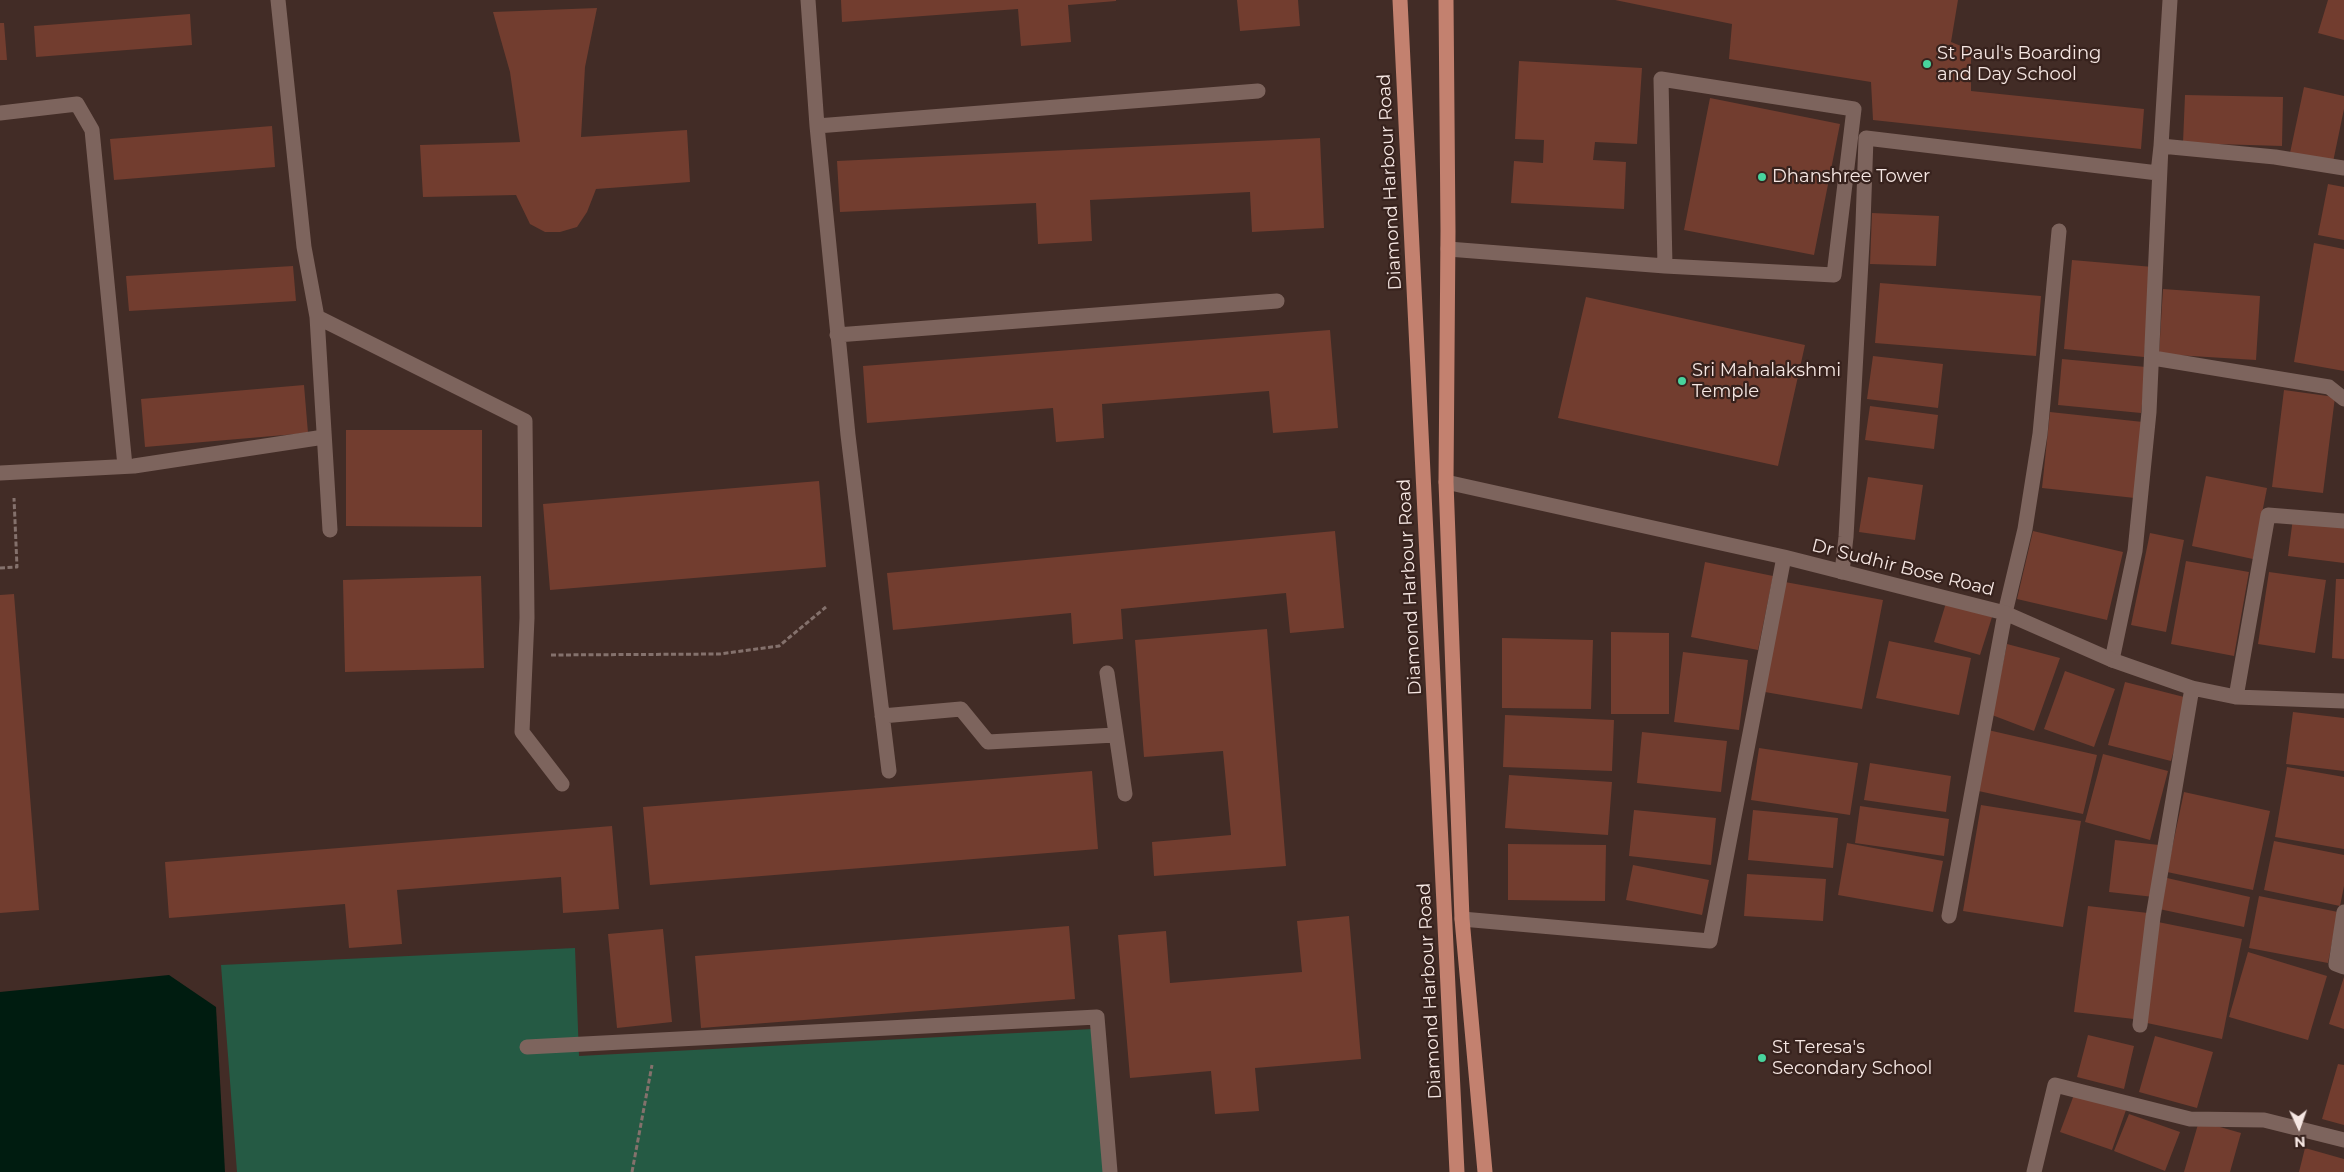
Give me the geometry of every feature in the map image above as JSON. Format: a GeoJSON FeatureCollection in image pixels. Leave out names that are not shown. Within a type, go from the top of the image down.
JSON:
{"type":"FeatureCollection","features":[{"type":"Feature","properties":{"kind":"main road","name":"Diamond Harbour Road"},"geometry":{"type":"LineString","coordinates":[[1400,0],[1458,1172]]}},
{"type":"Feature","properties":{"kind":"main road","name":"Diamond Harbour Road"},"geometry":{"type":"LineString","coordinates":[[1446,0],[1448,249],[1446,482],[1462,919],[1485,1172]]}},
{"type":"Feature","properties":{"kind":"street"},"geometry":{"type":"LineString","coordinates":[[278,0],[304,247],[317,317],[330,530]]}},
{"type":"Feature","properties":{"kind":"street"},"geometry":{"type":"LineString","coordinates":[[808,0],[816,126],[837,334],[889,771]]}},
{"type":"Feature","properties":{"kind":"street"},"geometry":{"type":"LineString","coordinates":[[2112,660],[2135,551],[2153,358],[2161,146],[2170,0]]}},
{"type":"Feature","properties":{"kind":"street"},"geometry":{"type":"LineString","coordinates":[[1448,249],[1665,266],[1834,275],[1854,109],[1661,79],[1665,266]]}},
{"type":"Feature","properties":{"kind":"street"},"geometry":{"type":"LineString","coordinates":[[816,126],[1258,91]]}},
{"type":"Feature","properties":{"kind":"street"},"geometry":{"type":"LineString","coordinates":[[0,113],[77,104],[92,130],[125,466]]}},
{"type":"Feature","properties":{"kind":"street"},"geometry":{"type":"LineString","coordinates":[[1842,572],[1847,528],[1862,252],[1866,138],[2158,173],[2161,146]]}},
{"type":"Feature","properties":{"kind":"street"},"geometry":{"type":"LineString","coordinates":[[2161,146],[2275,156],[2344,168]]}},
{"type":"Feature","properties":{"kind":"street"},"geometry":{"type":"LineString","coordinates":[[1949,916],[2005,612],[2025,529],[2040,434],[2059,231]]}},
{"type":"Feature","properties":{"kind":"street"},"geometry":{"type":"LineString","coordinates":[[837,334],[1277,301]]}},
{"type":"Feature","properties":{"kind":"street"},"geometry":{"type":"LineString","coordinates":[[317,317],[525,422],[525,655],[522,732],[562,784]]}},
{"type":"Feature","properties":{"kind":"street"},"geometry":{"type":"LineString","coordinates":[[2153,358],[2329,387],[2344,399]]}},
{"type":"Feature","properties":{"kind":"street"},"geometry":{"type":"LineString","coordinates":[[7,472],[125,466],[324,437]]}},
{"type":"Feature","properties":{"kind":"street","name":"Dr Sudhir Bose Road"},"geometry":{"type":"LineString","coordinates":[[1446,482],[1784,557],[2005,612],[2112,660],[2192,688],[2236,697],[2344,701]]}},
{"type":"Feature","properties":{"kind":"street"},"geometry":{"type":"LineString","coordinates":[[2236,697],[2268,515],[2344,521]]}},
{"type":"Feature","properties":{"kind":"street"},"geometry":{"type":"LineString","coordinates":[[1462,919],[1710,941],[1784,557]]}},
{"type":"Feature","properties":{"kind":"street"},"geometry":{"type":"LineString","coordinates":[[1107,673],[1114,734],[1125,794]]}},
{"type":"Feature","properties":{"kind":"street"},"geometry":{"type":"LineString","coordinates":[[2140,1025],[2153,917],[2192,688]]}},
{"type":"Feature","properties":{"kind":"street"},"geometry":{"type":"LineString","coordinates":[[882,716],[961,709],[988,742],[1114,734]]}},
{"type":"Feature","properties":{"kind":"street"},"geometry":{"type":"LineString","coordinates":[[2344,912],[2336,964],[2344,967]]}},
{"type":"Feature","properties":{"kind":"street"},"geometry":{"type":"LineString","coordinates":[[526,1047],[1097,1017],[1110,1172]]}},
{"type":"Feature","properties":{"kind":"street"},"geometry":{"type":"LineString","coordinates":[[2034,1172],[2055,1085],[2190,1119],[2264,1120],[2344,1140]]}},
{"type":"Feature","properties":{"kind":"path"},"geometry":{"type":"LineString","coordinates":[[0,568],[17,567],[7,472]]}},
{"type":"Feature","properties":{"kind":"path"},"geometry":{"type":"LineString","coordinates":[[525,655],[720,654],[779,646],[826,607]]}},
{"type":"Feature","properties":{"kind":"path"},"geometry":{"type":"LineString","coordinates":[[632,1172],[656,1040]]}},
{"type":"Feature","properties":{"kind":"green space"},"geometry":{"type":"Polygon","coordinates":[[[575,948],[579,1056],[1093,1029],[1104,1172],[237,1172],[221,965],[575,948]]]}},
{"type":"Feature","properties":{"kind":"shaded area"},"geometry":{"type":"Polygon","coordinates":[[[169,975],[216,1007],[225,1172],[0,1172],[0,992],[169,975]]]}},
{"type":"Feature","properties":{"kind":"building"},"geometry":{"type":"Polygon","coordinates":[[[841,0],[1116,1],[1068,5],[1071,42],[1021,46],[1018,9],[842,22],[841,0]]]}},
{"type":"Feature","properties":{"kind":"building"},"geometry":{"type":"Polygon","coordinates":[[[1237,0],[1298,0],[1300,26],[1240,31],[1237,0]]]}},
{"type":"Feature","properties":{"kind":"building"},"geometry":{"type":"Polygon","coordinates":[[[1615,0],[1958,0],[1951,42],[1971,50],[1971,91],[2144,109],[2141,149],[1873,120],[1871,82],[1729,59],[1732,24],[1615,0]]]}},
{"type":"Feature","properties":{"kind":"building"},"geometry":{"type":"Polygon","coordinates":[[[2328,0],[2344,0],[2344,40],[2318,33],[2328,0]]]}},
{"type":"Feature","properties":{"kind":"building"},"geometry":{"type":"Polygon","coordinates":[[[597,8],[585,67],[581,137],[687,130],[690,182],[596,189],[587,212],[577,227],[560,232],[545,232],[530,224],[516,195],[423,197],[420,145],[520,142],[510,72],[493,12],[597,8]]]}},
{"type":"Feature","properties":{"kind":"building"},"geometry":{"type":"Polygon","coordinates":[[[190,14],[192,45],[36,57],[34,26],[190,14]]]}},
{"type":"Feature","properties":{"kind":"building"},"geometry":{"type":"Polygon","coordinates":[[[0,23],[4,23],[7,60],[0,60],[0,23]]]}},
{"type":"Feature","properties":{"kind":"building"},"geometry":{"type":"Polygon","coordinates":[[[1519,61],[1642,68],[1637,144],[1595,142],[1593,160],[1626,162],[1624,209],[1511,203],[1514,161],[1543,163],[1544,140],[1515,139],[1519,61]]]}},
{"type":"Feature","properties":{"kind":"building"},"geometry":{"type":"Polygon","coordinates":[[[2304,87],[2344,96],[2344,109],[2333,162],[2290,153],[2304,87]]]}},
{"type":"Feature","properties":{"kind":"building"},"geometry":{"type":"Polygon","coordinates":[[[2185,95],[2283,97],[2282,146],[2183,143],[2185,95]]]}},
{"type":"Feature","properties":{"kind":"building","name":"Dhanshree Tower"},"geometry":{"type":"Polygon","coordinates":[[[1710,98],[1840,124],[1814,255],[1684,230],[1710,98]]]}},
{"type":"Feature","properties":{"kind":"building"},"geometry":{"type":"Polygon","coordinates":[[[272,126],[275,167],[114,180],[110,139],[272,126]]]}},
{"type":"Feature","properties":{"kind":"building"},"geometry":{"type":"Polygon","coordinates":[[[1320,138],[1324,228],[1252,232],[1250,192],[1090,200],[1092,241],[1038,244],[1036,203],[840,212],[837,161],[1320,138]]]}},
{"type":"Feature","properties":{"kind":"building"},"geometry":{"type":"Polygon","coordinates":[[[2328,184],[2344,187],[2344,240],[2318,235],[2328,184]]]}},
{"type":"Feature","properties":{"kind":"building"},"geometry":{"type":"Polygon","coordinates":[[[1872,213],[1939,216],[1936,266],[1870,264],[1872,213]]]}},
{"type":"Feature","properties":{"kind":"building"},"geometry":{"type":"Polygon","coordinates":[[[2314,243],[2344,249],[2344,371],[2294,362],[2314,243]]]}},
{"type":"Feature","properties":{"kind":"building"},"geometry":{"type":"Polygon","coordinates":[[[2072,260],[2153,267],[2144,357],[2064,349],[2072,260]]]}},
{"type":"Feature","properties":{"kind":"building"},"geometry":{"type":"Polygon","coordinates":[[[293,266],[296,301],[129,311],[126,276],[293,266]]]}},
{"type":"Feature","properties":{"kind":"building"},"geometry":{"type":"Polygon","coordinates":[[[1880,283],[2041,296],[2036,356],[1875,343],[1880,283]]]}},
{"type":"Feature","properties":{"kind":"building"},"geometry":{"type":"Polygon","coordinates":[[[2163,289],[2260,296],[2256,360],[2159,354],[2163,289]]]}},
{"type":"Feature","properties":{"kind":"building","name":"Sri Mahalakshmi Temple"},"geometry":{"type":"Polygon","coordinates":[[[1586,297],[1805,345],[1778,466],[1558,418],[1586,297]]]}},
{"type":"Feature","properties":{"kind":"building"},"geometry":{"type":"Polygon","coordinates":[[[1330,330],[1338,428],[1273,433],[1269,391],[1102,404],[1104,438],[1056,442],[1053,408],[867,423],[863,366],[1330,330]]]}},
{"type":"Feature","properties":{"kind":"building"},"geometry":{"type":"Polygon","coordinates":[[[1873,356],[1943,364],[1938,408],[1867,399],[1873,356]]]}},
{"type":"Feature","properties":{"kind":"building"},"geometry":{"type":"Polygon","coordinates":[[[2062,359],[2146,367],[2141,413],[2058,405],[2062,359]]]}},
{"type":"Feature","properties":{"kind":"building"},"geometry":{"type":"Polygon","coordinates":[[[304,385],[308,433],[145,447],[141,399],[304,385]]]}},
{"type":"Feature","properties":{"kind":"building"},"geometry":{"type":"Polygon","coordinates":[[[2284,390],[2335,397],[2323,493],[2272,487],[2284,390]]]}},
{"type":"Feature","properties":{"kind":"building"},"geometry":{"type":"Polygon","coordinates":[[[1870,406],[1938,415],[1934,449],[1865,440],[1870,406]]]}},
{"type":"Feature","properties":{"kind":"building"},"geometry":{"type":"Polygon","coordinates":[[[2050,412],[2143,422],[2135,498],[2042,488],[2050,412]]]}},
{"type":"Feature","properties":{"kind":"building"},"geometry":{"type":"Polygon","coordinates":[[[346,430],[482,430],[482,527],[346,526],[346,430]]]}},
{"type":"Feature","properties":{"kind":"building"},"geometry":{"type":"Polygon","coordinates":[[[2206,476],[2267,488],[2253,559],[2192,546],[2206,476]]]}},
{"type":"Feature","properties":{"kind":"building"},"geometry":{"type":"Polygon","coordinates":[[[1868,477],[1923,485],[1915,540],[1859,532],[1868,477]]]}},
{"type":"Feature","properties":{"kind":"building"},"geometry":{"type":"Polygon","coordinates":[[[819,481],[826,567],[550,590],[543,504],[819,481]]]}},
{"type":"Feature","properties":{"kind":"building"},"geometry":{"type":"Polygon","coordinates":[[[2293,518],[2344,524],[2344,563],[2288,556],[2293,518]]]}},
{"type":"Feature","properties":{"kind":"building"},"geometry":{"type":"Polygon","coordinates":[[[1335,531],[1344,628],[1290,633],[1286,593],[1121,609],[1123,639],[1073,644],[1071,613],[893,630],[887,573],[1335,531]]]}},
{"type":"Feature","properties":{"kind":"building"},"geometry":{"type":"Polygon","coordinates":[[[2033,531],[2123,552],[2107,620],[2017,599],[2033,531]]]}},
{"type":"Feature","properties":{"kind":"building"},"geometry":{"type":"Polygon","coordinates":[[[2150,533],[2184,540],[2166,632],[2131,625],[2150,533]]]}},
{"type":"Feature","properties":{"kind":"building"},"geometry":{"type":"Polygon","coordinates":[[[2186,561],[2249,572],[2234,656],[2171,644],[2186,561]]]}},
{"type":"Feature","properties":{"kind":"building"},"geometry":{"type":"Polygon","coordinates":[[[1705,562],[1773,576],[1758,650],[1691,637],[1705,562]]]}},
{"type":"Feature","properties":{"kind":"building"},"geometry":{"type":"Polygon","coordinates":[[[2269,572],[2326,580],[2315,653],[2258,644],[2269,572]]]}},
{"type":"Feature","properties":{"kind":"building"},"geometry":{"type":"Polygon","coordinates":[[[481,576],[484,668],[345,672],[343,580],[481,576]]]}},
{"type":"Feature","properties":{"kind":"building"},"geometry":{"type":"Polygon","coordinates":[[[2336,579],[2344,579],[2344,659],[2332,658],[2336,579]]]}},
{"type":"Feature","properties":{"kind":"building"},"geometry":{"type":"Polygon","coordinates":[[[1785,582],[1883,600],[1862,709],[1765,692],[1785,582]]]}},
{"type":"Feature","properties":{"kind":"building"},"geometry":{"type":"Polygon","coordinates":[[[14,594],[39,910],[0,913],[0,595],[14,594]]]}},
{"type":"Feature","properties":{"kind":"building"},"geometry":{"type":"Polygon","coordinates":[[[1946,603],[1992,617],[1980,655],[1934,642],[1946,603]]]}},
{"type":"Feature","properties":{"kind":"building"},"geometry":{"type":"Polygon","coordinates":[[[1267,629],[1286,866],[1154,876],[1152,842],[1231,835],[1223,751],[1144,757],[1135,640],[1267,629]]]}},
{"type":"Feature","properties":{"kind":"building"},"geometry":{"type":"Polygon","coordinates":[[[1611,632],[1669,633],[1669,714],[1611,714],[1611,632]]]}},
{"type":"Feature","properties":{"kind":"building"},"geometry":{"type":"Polygon","coordinates":[[[1502,638],[1593,640],[1591,709],[1502,708],[1502,638]]]}},
{"type":"Feature","properties":{"kind":"building"},"geometry":{"type":"Polygon","coordinates":[[[1889,641],[1971,658],[1959,715],[1876,698],[1889,641]]]}},
{"type":"Feature","properties":{"kind":"building"},"geometry":{"type":"Polygon","coordinates":[[[2007,644],[2060,658],[2034,731],[1992,715],[2007,644]]]}},
{"type":"Feature","properties":{"kind":"building"},"geometry":{"type":"Polygon","coordinates":[[[1683,652],[1748,660],[1739,730],[1674,722],[1683,652]]]}},
{"type":"Feature","properties":{"kind":"building"},"geometry":{"type":"Polygon","coordinates":[[[2065,671],[2115,689],[2094,747],[2044,729],[2065,671]]]}},
{"type":"Feature","properties":{"kind":"building"},"geometry":{"type":"Polygon","coordinates":[[[2125,682],[2188,698],[2171,761],[2108,745],[2125,682]]]}},
{"type":"Feature","properties":{"kind":"building"},"geometry":{"type":"Polygon","coordinates":[[[2293,712],[2344,718],[2344,771],[2286,764],[2293,712]]]}},
{"type":"Feature","properties":{"kind":"building"},"geometry":{"type":"Polygon","coordinates":[[[1505,715],[1614,720],[1612,771],[1503,767],[1505,715]]]}},
{"type":"Feature","properties":{"kind":"building"},"geometry":{"type":"Polygon","coordinates":[[[1988,730],[2097,755],[2083,814],[1974,790],[1988,730]]]}},
{"type":"Feature","properties":{"kind":"building"},"geometry":{"type":"Polygon","coordinates":[[[1642,732],[1727,741],[1721,792],[1637,783],[1642,732]]]}},
{"type":"Feature","properties":{"kind":"building"},"geometry":{"type":"Polygon","coordinates":[[[1759,748],[1858,763],[1850,815],[1751,800],[1759,748]]]}},
{"type":"Feature","properties":{"kind":"building"},"geometry":{"type":"Polygon","coordinates":[[[2103,754],[2168,771],[2150,840],[2085,822],[2103,754]]]}},
{"type":"Feature","properties":{"kind":"building"},"geometry":{"type":"Polygon","coordinates":[[[1870,763],[1951,776],[1946,812],[1864,800],[1870,763]]]}},
{"type":"Feature","properties":{"kind":"building"},"geometry":{"type":"Polygon","coordinates":[[[2287,767],[2344,777],[2344,849],[2275,837],[2287,767]]]}},
{"type":"Feature","properties":{"kind":"building"},"geometry":{"type":"Polygon","coordinates":[[[1092,771],[1098,849],[650,885],[643,807],[1092,771]]]}},
{"type":"Feature","properties":{"kind":"building"},"geometry":{"type":"Polygon","coordinates":[[[1509,775],[1612,782],[1608,835],[1505,828],[1509,775]]]}},
{"type":"Feature","properties":{"kind":"building"},"geometry":{"type":"Polygon","coordinates":[[[2184,792],[2270,811],[2253,890],[2167,872],[2184,792]]]}},
{"type":"Feature","properties":{"kind":"building"},"geometry":{"type":"Polygon","coordinates":[[[1981,805],[2081,821],[2063,927],[1963,911],[1981,805]]]}},
{"type":"Feature","properties":{"kind":"building"},"geometry":{"type":"Polygon","coordinates":[[[1860,806],[1949,819],[1944,856],[1855,843],[1860,806]]]}},
{"type":"Feature","properties":{"kind":"building"},"geometry":{"type":"Polygon","coordinates":[[[1634,810],[1716,818],[1711,865],[1629,856],[1634,810]]]}},
{"type":"Feature","properties":{"kind":"building"},"geometry":{"type":"Polygon","coordinates":[[[1753,810],[1838,818],[1833,868],[1748,860],[1753,810]]]}},
{"type":"Feature","properties":{"kind":"building"},"geometry":{"type":"Polygon","coordinates":[[[612,826],[619,909],[563,913],[561,877],[397,890],[402,944],[349,948],[345,904],[169,918],[165,862],[612,826]]]}},
{"type":"Feature","properties":{"kind":"building"},"geometry":{"type":"Polygon","coordinates":[[[2115,840],[2159,845],[2154,897],[2109,892],[2115,840]]]}},
{"type":"Feature","properties":{"kind":"building"},"geometry":{"type":"Polygon","coordinates":[[[2274,841],[2344,855],[2344,886],[2340,906],[2264,890],[2274,841]]]}},
{"type":"Feature","properties":{"kind":"building"},"geometry":{"type":"Polygon","coordinates":[[[1847,843],[1943,861],[1933,912],[1838,895],[1847,843]]]}},
{"type":"Feature","properties":{"kind":"building"},"geometry":{"type":"Polygon","coordinates":[[[1508,844],[1606,845],[1605,901],[1508,900],[1508,844]]]}},
{"type":"Feature","properties":{"kind":"building"},"geometry":{"type":"Polygon","coordinates":[[[1633,865],[1709,880],[1702,915],[1626,900],[1633,865]]]}},
{"type":"Feature","properties":{"kind":"building"},"geometry":{"type":"Polygon","coordinates":[[[1747,874],[1826,879],[1823,921],[1744,916],[1747,874]]]}},
{"type":"Feature","properties":{"kind":"building"},"geometry":{"type":"Polygon","coordinates":[[[2167,878],[2250,897],[2244,927],[2159,909],[2167,878]]]}},
{"type":"Feature","properties":{"kind":"building"},"geometry":{"type":"Polygon","coordinates":[[[2259,896],[2338,912],[2328,963],[2249,948],[2259,896]]]}},
{"type":"Feature","properties":{"kind":"building"},"geometry":{"type":"Polygon","coordinates":[[[2088,906],[2148,913],[2134,1019],[2074,1012],[2088,906]]]}},
{"type":"Feature","properties":{"kind":"building"},"geometry":{"type":"Polygon","coordinates":[[[1349,916],[1361,1059],[1255,1068],[1259,1111],[1215,1114],[1211,1071],[1130,1078],[1118,935],[1166,931],[1170,983],[1302,972],[1297,921],[1349,916]]]}},
{"type":"Feature","properties":{"kind":"building"},"geometry":{"type":"Polygon","coordinates":[[[2158,922],[2242,939],[2222,1039],[2147,1023],[2158,922]]]}},
{"type":"Feature","properties":{"kind":"building"},"geometry":{"type":"Polygon","coordinates":[[[1069,926],[1075,999],[701,1028],[695,956],[1069,926]]]}},
{"type":"Feature","properties":{"kind":"building"},"geometry":{"type":"Polygon","coordinates":[[[663,929],[672,1022],[617,1028],[608,934],[663,929]]]}},
{"type":"Feature","properties":{"kind":"building"},"geometry":{"type":"Polygon","coordinates":[[[2248,952],[2327,976],[2308,1040],[2229,1017],[2248,952]]]}},
{"type":"Feature","properties":{"kind":"building"},"geometry":{"type":"Polygon","coordinates":[[[2344,977],[2344,1029],[2329,1024],[2344,977]]]}},
{"type":"Feature","properties":{"kind":"building"},"geometry":{"type":"Polygon","coordinates":[[[2088,1035],[2134,1046],[2124,1089],[2077,1077],[2088,1035]]]}},
{"type":"Feature","properties":{"kind":"building"},"geometry":{"type":"Polygon","coordinates":[[[2155,1036],[2213,1052],[2197,1108],[2139,1092],[2155,1036]]]}},
{"type":"Feature","properties":{"kind":"building"},"geometry":{"type":"Polygon","coordinates":[[[2338,1064],[2344,1065],[2344,1125],[2322,1119],[2338,1064]]]}},
{"type":"Feature","properties":{"kind":"building"},"geometry":{"type":"Polygon","coordinates":[[[2075,1092],[2126,1110],[2112,1150],[2060,1132],[2075,1092]]]}},
{"type":"Feature","properties":{"kind":"building"},"geometry":{"type":"Polygon","coordinates":[[[2129,1114],[2180,1132],[2165,1171],[2114,1151],[2129,1114]]]}},
{"type":"Feature","properties":{"kind":"building"},"geometry":{"type":"Polygon","coordinates":[[[2199,1121],[2241,1133],[2230,1172],[2184,1172],[2199,1121]]]}},
{"type":"Feature","properties":{"kind":"building"},"geometry":{"type":"Polygon","coordinates":[[[2305,1148],[2344,1159],[2344,1172],[2299,1172],[2305,1148]]]}},
{"type":"Feature","properties":{"kind":"place","name":"St Paul's Boarding and Day School"},"geometry":{"type":"Point","coordinates":[1927,64]}},
{"type":"Feature","properties":{"kind":"place","name":"Dhanshree Tower"},"geometry":{"type":"Point","coordinates":[1762,177]}},
{"type":"Feature","properties":{"kind":"place","name":"Sri Mahalakshmi Temple"},"geometry":{"type":"Point","coordinates":[1682,381]}},
{"type":"Feature","properties":{"kind":"place","name":"St Teresa's Secondary School"},"geometry":{"type":"Point","coordinates":[1762,1058]}}]}
